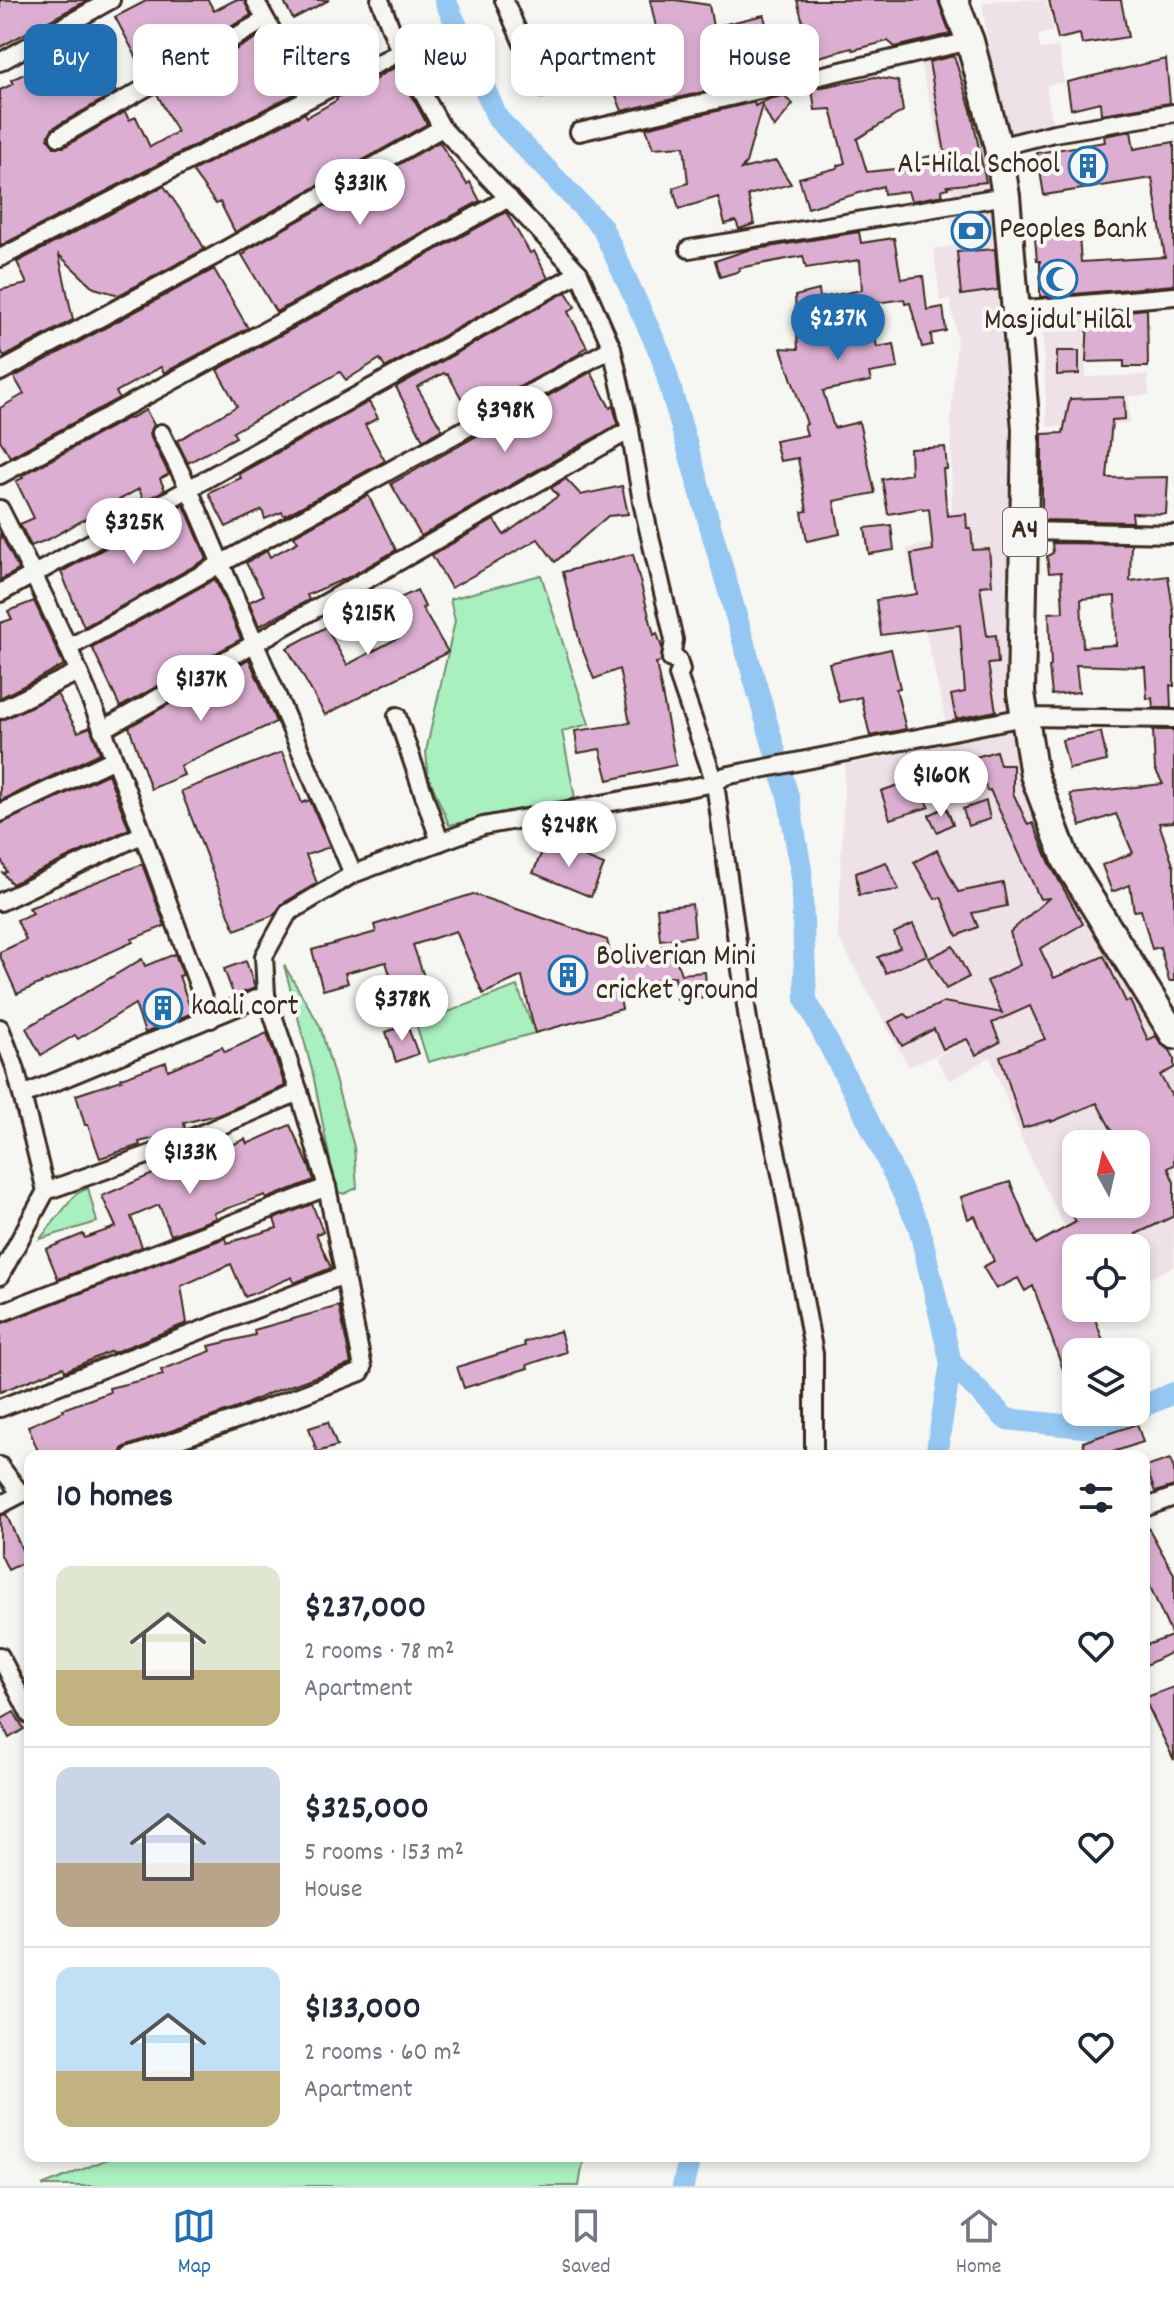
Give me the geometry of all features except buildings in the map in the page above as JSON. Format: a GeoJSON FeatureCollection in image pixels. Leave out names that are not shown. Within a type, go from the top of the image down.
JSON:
{"type":"FeatureCollection","features":[{"type":"Feature","properties":{"kind":"highway","name":"A4"},"geometry":{"type":"LineString","coordinates":[[961,1],[998,147],[1006,196],[1026,429],[1021,693],[1034,775],[1066,860],[1174,1035]]}},
{"type":"Feature","properties":{"kind":"street"},"geometry":{"type":"LineString","coordinates":[[0,62],[111,0]]}},
{"type":"Feature","properties":{"kind":"street"},"geometry":{"type":"LineString","coordinates":[[255,0],[309,98]]}},
{"type":"Feature","properties":{"kind":"street"},"geometry":{"type":"LineString","coordinates":[[380,0],[395,39]]}},
{"type":"Feature","properties":{"kind":"street"},"geometry":{"type":"LineString","coordinates":[[504,0],[514,24]]}},
{"type":"Feature","properties":{"kind":"street"},"geometry":{"type":"LineString","coordinates":[[59,137],[265,20]]}},
{"type":"Feature","properties":{"kind":"street"},"geometry":{"type":"LineString","coordinates":[[579,132],[970,41]]}},
{"type":"Feature","properties":{"kind":"street"},"geometry":{"type":"LineString","coordinates":[[0,258],[395,55]]}},
{"type":"Feature","properties":{"kind":"street"},"geometry":{"type":"LineString","coordinates":[[424,96],[442,128],[579,273],[612,348],[642,502],[674,640],[671,659],[678,660],[681,670],[678,675],[720,779],[748,1020],[782,1179],[814,1354],[814,1450]]}},
{"type":"Feature","properties":{"kind":"street"},"geometry":{"type":"LineString","coordinates":[[998,147],[1054,133],[1174,113]]}},
{"type":"Feature","properties":{"kind":"street"},"geometry":{"type":"LineString","coordinates":[[0,372],[442,128]]}},
{"type":"Feature","properties":{"kind":"street"},"geometry":{"type":"LineString","coordinates":[[689,249],[1006,196]]}},
{"type":"Feature","properties":{"kind":"street"},"geometry":{"type":"LineString","coordinates":[[0,475],[509,198]]}},
{"type":"Feature","properties":{"kind":"street"},"geometry":{"type":"LineString","coordinates":[[0,593],[579,273]]}},
{"type":"Feature","properties":{"kind":"street"},"geometry":{"type":"LineString","coordinates":[[1016,310],[1174,296]]}},
{"type":"Feature","properties":{"kind":"street"},"geometry":{"type":"LineString","coordinates":[[68,648],[612,348]]}},
{"type":"Feature","properties":{"kind":"street"},"geometry":{"type":"LineString","coordinates":[[102,730],[630,430]]}},
{"type":"Feature","properties":{"kind":"street"},"geometry":{"type":"LineString","coordinates":[[161,433],[189,489],[353,874]]}},
{"type":"Feature","properties":{"kind":"street"},"geometry":{"type":"LineString","coordinates":[[0,509],[68,648],[114,759],[211,1019]]}},
{"type":"Feature","properties":{"kind":"street"},"geometry":{"type":"LineString","coordinates":[[1025,531],[1174,534]]}},
{"type":"Feature","properties":{"kind":"street"},"geometry":{"type":"LineString","coordinates":[[0,710],[78,672]]}},
{"type":"Feature","properties":{"kind":"street"},"geometry":{"type":"LineString","coordinates":[[397,716],[440,842]]}},
{"type":"Feature","properties":{"kind":"street"},"geometry":{"type":"LineString","coordinates":[[148,1450],[361,1372],[363,1362],[327,1187],[266,995],[264,956],[288,913],[353,874],[483,826],[1024,717],[1174,719]]}},
{"type":"Feature","properties":{"kind":"street"},"geometry":{"type":"LineString","coordinates":[[0,813],[114,759]]}},
{"type":"Feature","properties":{"kind":"street"},"geometry":{"type":"LineString","coordinates":[[0,902],[141,835]]}},
{"type":"Feature","properties":{"kind":"street"},"geometry":{"type":"LineString","coordinates":[[23,1095],[266,995]]}},
{"type":"Feature","properties":{"kind":"street"},"geometry":{"type":"LineString","coordinates":[[0,1028],[23,1095],[46,1191],[0,1276]]}},
{"type":"Feature","properties":{"kind":"street"},"geometry":{"type":"LineString","coordinates":[[46,1191],[173,1146],[299,1092]]}},
{"type":"Feature","properties":{"kind":"street"},"geometry":{"type":"LineString","coordinates":[[0,1313],[327,1187]]}},
{"type":"Feature","properties":{"kind":"street"},"geometry":{"type":"LineString","coordinates":[[0,1408],[344,1275]]}},
{"type":"Feature","properties":{"kind":"street"},"geometry":{"type":"LineString","coordinates":[[0,1466],[24,1491]]}},
{"type":"Feature","properties":{"kind":"street"},"geometry":{"type":"LineString","coordinates":[[0,1505],[24,1494]]}},
{"type":"Feature","properties":{"kind":"street"},"geometry":{"type":"LineString","coordinates":[[1150,1506],[1174,1497]]}},
{"type":"Feature","properties":{"kind":"street"},"geometry":{"type":"LineString","coordinates":[[0,1656],[24,1703]]}},
{"type":"Feature","properties":{"kind":"shaded area"},"geometry":{"type":"Polygon","coordinates":[[[999,0],[1046,0],[1053,31],[1038,35],[1040,49],[1058,47],[1064,82],[1046,85],[1054,133],[1005,141],[982,4],[999,0]]]}},
{"type":"Feature","properties":{"kind":"shaded area"},"geometry":{"type":"Polygon","coordinates":[[[961,49],[995,191],[953,197],[919,57],[961,49]]]}},
{"type":"Feature","properties":{"kind":"shaded area"},"geometry":{"type":"Polygon","coordinates":[[[998,206],[1014,375],[1011,713],[948,731],[907,549],[934,542],[933,515],[952,511],[951,418],[957,338],[950,298],[940,301],[934,249],[955,245],[950,213],[998,206]]]}},
{"type":"Feature","properties":{"kind":"shaded area"},"geometry":{"type":"Polygon","coordinates":[[[1084,316],[1086,377],[1148,375],[1149,395],[1128,396],[1129,423],[1047,427],[1042,317],[1084,316]]]}},
{"type":"Feature","properties":{"kind":"shaded area"},"geometry":{"type":"Polygon","coordinates":[[[1017,729],[1029,800],[1118,971],[1174,1049],[1174,1266],[1150,1279],[1150,1234],[1068,1234],[1023,1142],[990,1057],[950,1081],[935,1057],[957,1045],[909,1067],[838,937],[845,765],[1017,729]]]}},
{"type":"Feature","properties":{"kind":"green space"},"geometry":{"type":"Polygon","coordinates":[[[541,575],[589,724],[562,731],[575,798],[449,825],[428,775],[426,751],[455,621],[450,599],[541,575]]]}},
{"type":"Feature","properties":{"kind":"green space"},"geometry":{"type":"Polygon","coordinates":[[[284,965],[320,1026],[354,1147],[357,1188],[344,1194],[336,1191],[313,1074],[284,965]]]}},
{"type":"Feature","properties":{"kind":"green space"},"geometry":{"type":"Polygon","coordinates":[[[517,986],[535,1033],[428,1062],[416,1024],[517,986]]]}},
{"type":"Feature","properties":{"kind":"green space"},"geometry":{"type":"Polygon","coordinates":[[[88,1188],[97,1222],[40,1239],[76,1194],[88,1188]]]}},
{"type":"Feature","properties":{"kind":"green space"},"geometry":{"type":"Polygon","coordinates":[[[100,2162],[583,2162],[579,2186],[42,2186],[100,2162]]]}},
{"type":"Feature","properties":{"kind":"waterway"},"geometry":{"type":"LineString","coordinates":[[445,0],[498,119],[602,227],[661,355],[789,800],[801,870],[806,1000],[919,1226],[951,1363],[937,1450]]}},
{"type":"Feature","properties":{"kind":"waterway"},"geometry":{"type":"LineString","coordinates":[[951,1363],[1006,1419],[1062,1425]]}},
{"type":"Feature","properties":{"kind":"waterway"},"geometry":{"type":"LineString","coordinates":[[1150,1403],[1174,1393]]}},
{"type":"Feature","properties":{"kind":"waterway"},"geometry":{"type":"LineString","coordinates":[[1073,1426],[1097,1426]]}},
{"type":"Feature","properties":{"kind":"waterway"},"geometry":{"type":"LineString","coordinates":[[683,2186],[689,2162]]}},
{"type":"Feature","properties":{"kind":"place","name":"Al-Hilal School"},"geometry":{"type":"Point","coordinates":[1088,166]}},
{"type":"Feature","properties":{"kind":"place","name":"Peoples Bank"},"geometry":{"type":"Point","coordinates":[971,231]}},
{"type":"Feature","properties":{"kind":"place","name":"Masjidul Hilal"},"geometry":{"type":"Point","coordinates":[1058,279]}},
{"type":"Feature","properties":{"kind":"place","name":"Boliverian Mini cricket ground"},"geometry":{"type":"Point","coordinates":[568,975]}},
{"type":"Feature","properties":{"kind":"place","name":"kaali cort"},"geometry":{"type":"Point","coordinates":[163,1008]}}]}
